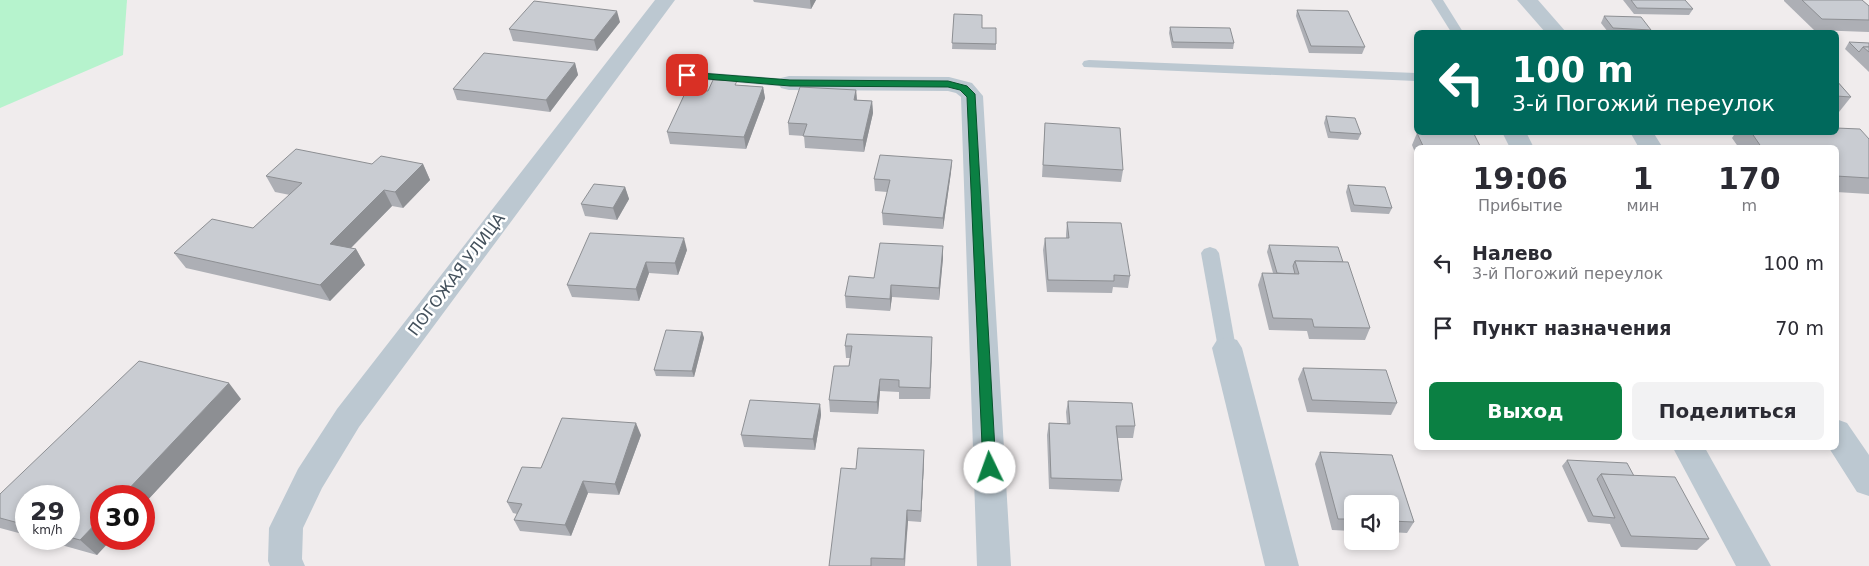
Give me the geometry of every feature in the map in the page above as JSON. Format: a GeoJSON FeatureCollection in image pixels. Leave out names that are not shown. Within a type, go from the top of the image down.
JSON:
{"type":"FeatureCollection","features":[{"type":"Feature","properties":{"kind":"street","name":"ПОГОЖАЯ УЛИЦА"},"geometry":{"type":"LineString","coordinates":[[288,566],[285,561],[286,528],[310,479],[348,418],[665,0]]}},
{"type":"Feature","properties":{"kind":"street"},"geometry":{"type":"LineString","coordinates":[[1527,0],[1554,30]]}},
{"type":"Feature","properties":{"kind":"street"},"geometry":{"type":"LineString","coordinates":[[790,83],[948,84],[964,88],[972,96],[994,566]]}},
{"type":"Feature","properties":{"kind":"street"},"geometry":{"type":"LineString","coordinates":[[1228,348],[1282,566]]}},
{"type":"Feature","properties":{"kind":"street"},"geometry":{"type":"LineString","coordinates":[[1839,437],[1869,482]]}},
{"type":"Feature","properties":{"kind":"street"},"geometry":{"type":"LineString","coordinates":[[1689,450],[1754,566]]}},
{"type":"Feature","properties":{"kind":"lane"},"geometry":{"type":"LineString","coordinates":[[1438,0],[1456,30]]}},
{"type":"Feature","properties":{"kind":"lane"},"geometry":{"type":"LineString","coordinates":[[1089,64],[1414,77]]}},
{"type":"Feature","properties":{"kind":"lane"},"geometry":{"type":"LineString","coordinates":[[687,75],[790,83]]}},
{"type":"Feature","properties":{"kind":"lane"},"geometry":{"type":"LineString","coordinates":[[1210,253],[1228,348]]}},
{"type":"Feature","properties":{"kind":"green space"},"geometry":{"type":"Polygon","coordinates":[[[0,0],[127,0],[123,55],[0,108],[0,0]]]}},
{"type":"Feature","properties":{"kind":"building"},"geometry":{"type":"Polygon","coordinates":[[[1631,0],[1685,0],[1693,9],[1637,8],[1631,0]]]}},
{"type":"Feature","properties":{"kind":"building"},"geometry":{"type":"Polygon","coordinates":[[[1802,0],[1862,0],[1869,6],[1869,20],[1822,19],[1802,0]]]}},
{"type":"Feature","properties":{"kind":"building"},"geometry":{"type":"Polygon","coordinates":[[[534,1],[617,11],[594,40],[509,29],[534,1]]]}},
{"type":"Feature","properties":{"kind":"building"},"geometry":{"type":"Polygon","coordinates":[[[1297,10],[1348,11],[1365,47],[1311,46],[1297,10]]]}},
{"type":"Feature","properties":{"kind":"building"},"geometry":{"type":"Polygon","coordinates":[[[954,14],[982,15],[982,28],[996,28],[996,44],[952,43],[954,14]]]}},
{"type":"Feature","properties":{"kind":"building"},"geometry":{"type":"Polygon","coordinates":[[[1604,16],[1641,17],[1651,30],[1613,28],[1604,16]]]}},
{"type":"Feature","properties":{"kind":"building"},"geometry":{"type":"Polygon","coordinates":[[[1170,27],[1230,28],[1234,43],[1173,42],[1170,27]]]}},
{"type":"Feature","properties":{"kind":"building"},"geometry":{"type":"Polygon","coordinates":[[[1849,42],[1869,43],[1869,47],[1863,47],[1859,52],[1849,42]]]}},
{"type":"Feature","properties":{"kind":"building"},"geometry":{"type":"Polygon","coordinates":[[[484,53],[575,63],[546,100],[453,89],[484,53]]]}},
{"type":"Feature","properties":{"kind":"building"},"geometry":{"type":"Polygon","coordinates":[[[713,80],[737,81],[735,85],[763,87],[744,137],[667,132],[687,89],[708,91],[713,80]]]}},
{"type":"Feature","properties":{"kind":"building"},"geometry":{"type":"Polygon","coordinates":[[[1839,83],[1851,97],[1839,96],[1839,83]]]}},
{"type":"Feature","properties":{"kind":"building"},"geometry":{"type":"Polygon","coordinates":[[[800,87],[856,90],[854,100],[872,101],[863,140],[803,136],[807,124],[788,123],[800,87]]]}},
{"type":"Feature","properties":{"kind":"building"},"geometry":{"type":"Polygon","coordinates":[[[1326,116],[1355,118],[1361,134],[1330,132],[1326,116]]]}},
{"type":"Feature","properties":{"kind":"building"},"geometry":{"type":"Polygon","coordinates":[[[1045,123],[1120,128],[1123,170],[1043,165],[1045,123]]]}},
{"type":"Feature","properties":{"kind":"building"},"geometry":{"type":"Polygon","coordinates":[[[1839,128],[1860,129],[1869,139],[1869,178],[1839,176],[1839,145],[1760,145],[1753,135],[1839,135],[1839,128]]]}},
{"type":"Feature","properties":{"kind":"building"},"geometry":{"type":"Polygon","coordinates":[[[1418,135],[1474,135],[1480,145],[1423,145],[1418,135]]]}},
{"type":"Feature","properties":{"kind":"building"},"geometry":{"type":"Polygon","coordinates":[[[296,149],[372,164],[381,156],[423,164],[395,192],[384,190],[330,244],[356,249],[320,285],[174,253],[212,219],[253,228],[302,183],[266,176],[296,149]]]}},
{"type":"Feature","properties":{"kind":"building"},"geometry":{"type":"Polygon","coordinates":[[[880,155],[952,160],[943,218],[882,213],[890,180],[874,179],[880,155]]]}},
{"type":"Feature","properties":{"kind":"building"},"geometry":{"type":"Polygon","coordinates":[[[594,184],[625,187],[613,208],[581,204],[594,184]]]}},
{"type":"Feature","properties":{"kind":"building"},"geometry":{"type":"Polygon","coordinates":[[[1348,185],[1385,187],[1392,208],[1354,205],[1348,185]]]}},
{"type":"Feature","properties":{"kind":"building"},"geometry":{"type":"Polygon","coordinates":[[[1067,222],[1121,223],[1130,276],[1114,275],[1114,281],[1048,280],[1045,238],[1069,238],[1067,222]]]}},
{"type":"Feature","properties":{"kind":"building"},"geometry":{"type":"Polygon","coordinates":[[[590,233],[684,238],[675,263],[646,262],[636,289],[567,285],[590,233]]]}},
{"type":"Feature","properties":{"kind":"building"},"geometry":{"type":"Polygon","coordinates":[[[880,243],[943,246],[939,288],[891,285],[890,299],[845,296],[849,276],[874,278],[880,243]]]}},
{"type":"Feature","properties":{"kind":"building"},"geometry":{"type":"Polygon","coordinates":[[[1269,245],[1338,247],[1343,262],[1295,261],[1293,266],[1295,274],[1277,273],[1269,245]]]}},
{"type":"Feature","properties":{"kind":"building"},"geometry":{"type":"Polygon","coordinates":[[[1295,261],[1348,262],[1370,328],[1314,327],[1312,319],[1273,318],[1262,273],[1299,274],[1295,261]]]}},
{"type":"Feature","properties":{"kind":"building"},"geometry":{"type":"Polygon","coordinates":[[[666,330],[702,332],[692,371],[654,370],[666,330]]]}},
{"type":"Feature","properties":{"kind":"building"},"geometry":{"type":"Polygon","coordinates":[[[847,334],[932,337],[930,388],[899,387],[899,380],[880,379],[877,402],[829,400],[834,366],[849,366],[852,346],[845,346],[847,334]]]}},
{"type":"Feature","properties":{"kind":"building"},"geometry":{"type":"Polygon","coordinates":[[[139,361],[229,383],[132,485],[90,485],[90,530],[80,540],[80,485],[15,485],[15,522],[0,518],[0,494],[139,361]]]}},
{"type":"Feature","properties":{"kind":"building"},"geometry":{"type":"Polygon","coordinates":[[[1303,368],[1386,370],[1397,403],[1312,400],[1303,368]]]}},
{"type":"Feature","properties":{"kind":"building"},"geometry":{"type":"Polygon","coordinates":[[[750,400],[820,404],[813,439],[741,435],[750,400]]]}},
{"type":"Feature","properties":{"kind":"building"},"geometry":{"type":"Polygon","coordinates":[[[1068,401],[1132,403],[1135,426],[1116,426],[1122,480],[1051,478],[1049,423],[1070,424],[1068,401]]]}},
{"type":"Feature","properties":{"kind":"building"},"geometry":{"type":"Polygon","coordinates":[[[562,418],[636,423],[615,484],[583,481],[565,525],[514,520],[522,504],[507,502],[522,467],[541,468],[562,418]]]}},
{"type":"Feature","properties":{"kind":"building"},"geometry":{"type":"Polygon","coordinates":[[[858,448],[924,450],[921,511],[907,510],[904,559],[871,558],[871,566],[829,566],[841,468],[856,469],[858,448]]]}},
{"type":"Feature","properties":{"kind":"building"},"geometry":{"type":"Polygon","coordinates":[[[1320,452],[1392,455],[1414,522],[1399,521],[1399,495],[1344,495],[1344,519],[1338,519],[1320,452]]]}},
{"type":"Feature","properties":{"kind":"building"},"geometry":{"type":"Polygon","coordinates":[[[1567,460],[1627,463],[1634,476],[1601,474],[1597,479],[1615,518],[1593,516],[1567,460]]]}},
{"type":"Feature","properties":{"kind":"building"},"geometry":{"type":"Polygon","coordinates":[[[1601,474],[1675,477],[1709,539],[1631,536],[1601,474]]]}},
{"type":"Feature","properties":{"kind":"route"},"geometry":{"type":"LineString","coordinates":[[687,75],[790,83],[948,84],[964,88],[972,96],[990,468]]}}]}
